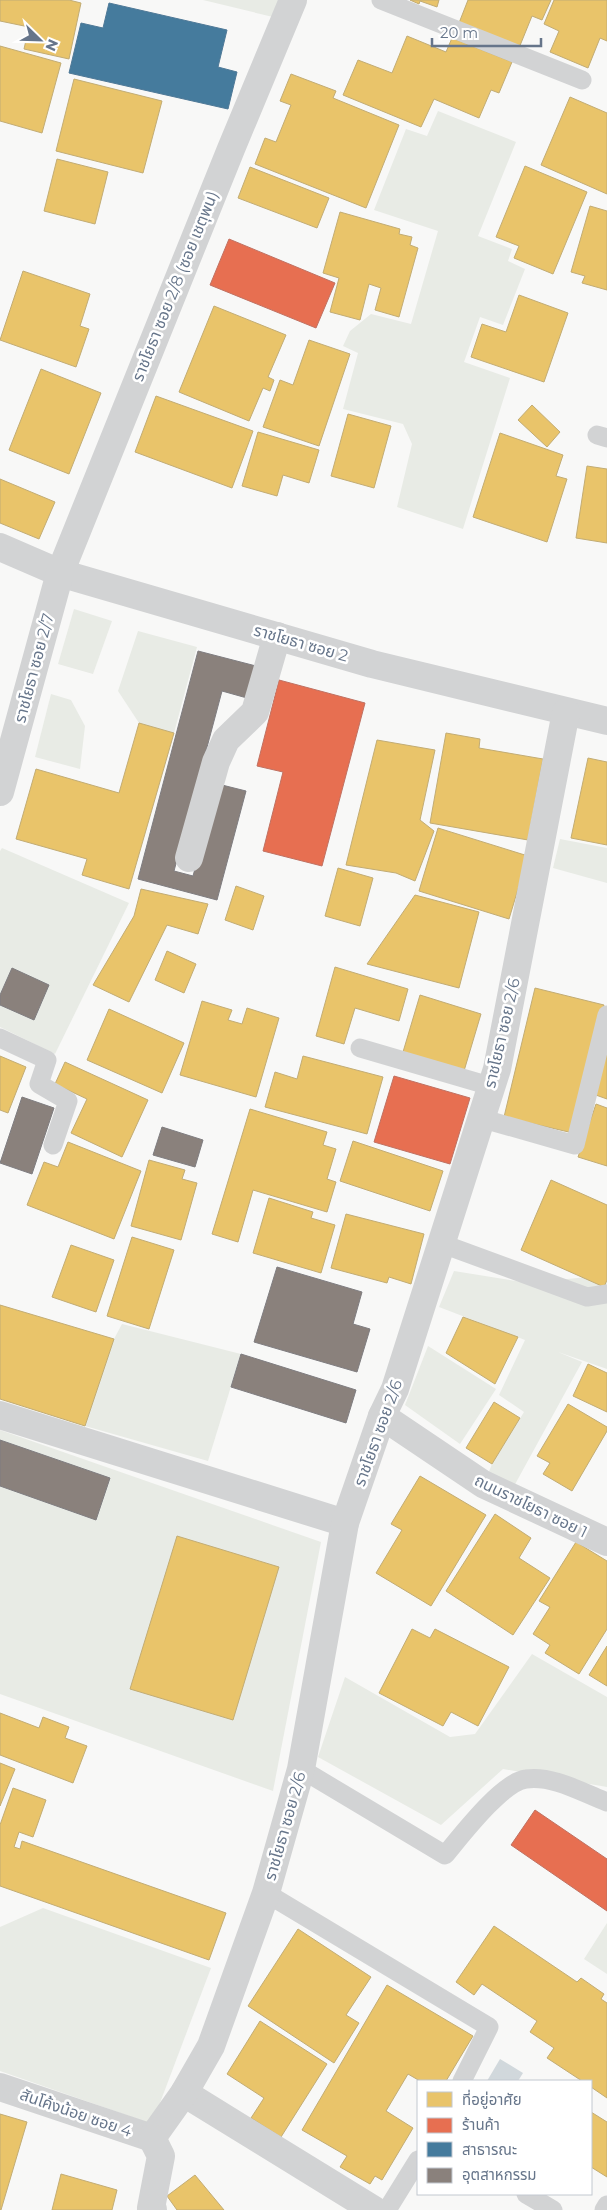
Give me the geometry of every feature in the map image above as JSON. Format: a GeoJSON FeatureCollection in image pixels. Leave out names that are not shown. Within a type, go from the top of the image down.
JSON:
{"type":"FeatureCollection","features":[{"type":"Feature","properties":{"kind":"street","name":"ราชโยธา ซอย 2/8 (ซอย เชตุพน)"},"geometry":{"type":"LineString","coordinates":[[60,573],[293,0]]}},
{"type":"Feature","properties":{"kind":"street","name":"ราชโยธา ซอย 2"},"geometry":{"type":"LineString","coordinates":[[0,547],[60,573],[372,664],[607,721]]}},
{"type":"Feature","properties":{"kind":"street","name":"ราชโยธา ซอย 2/7"},"geometry":{"type":"LineString","coordinates":[[0,792],[60,573]]}},
{"type":"Feature","properties":{"kind":"street"},"geometry":{"type":"LineString","coordinates":[[189,858],[216,762],[226,740],[255,712],[277,636]]}},
{"type":"Feature","properties":{"kind":"street","name":"ราชโยธา ซอย 2/6"},"geometry":{"type":"LineString","coordinates":[[152,2138],[184,2093],[212,2046],[266,1893],[301,1769],[345,1523],[382,1416],[395,1389],[490,1086],[497,1069],[566,712]]}},
{"type":"Feature","properties":{"kind":"street"},"geometry":{"type":"LineString","coordinates":[[0,1415],[345,1523]]}},
{"type":"Feature","properties":{"kind":"street","name":"ถนนราชโยธา ซอย 1"},"geometry":{"type":"LineString","coordinates":[[382,1416],[483,1484],[607,1542]]}},
{"type":"Feature","properties":{"kind":"street","name":"สันโค้งน้อย ซอย 4"},"geometry":{"type":"LineString","coordinates":[[0,2087],[152,2138]]}},
{"type":"Feature","properties":{"kind":"street"},"geometry":{"type":"LineString","coordinates":[[184,2093],[374,2210]]}},
{"type":"Feature","properties":{"kind":"street"},"geometry":{"type":"LineString","coordinates":[[152,2138],[161,2156],[151,2208],[153,2210]]}},
{"type":"Feature","properties":{"kind":"lane"},"geometry":{"type":"LineString","coordinates":[[381,0],[582,80]]}},
{"type":"Feature","properties":{"kind":"lane"},"geometry":{"type":"LineString","coordinates":[[480,1118],[575,1145],[607,1015]]}},
{"type":"Feature","properties":{"kind":"lane"},"geometry":{"type":"LineString","coordinates":[[0,1038],[47,1060],[39,1084],[68,1102],[53,1145]]}},
{"type":"Feature","properties":{"kind":"lane"},"geometry":{"type":"LineString","coordinates":[[360,1048],[490,1086]]}},
{"type":"Feature","properties":{"kind":"lane"},"geometry":{"type":"LineString","coordinates":[[440,1243],[587,1297],[607,1294]]}},
{"type":"Feature","properties":{"kind":"lane"},"geometry":{"type":"LineString","coordinates":[[301,1769],[445,1855],[496,1796],[525,1778],[552,1781],[607,1802]]}},
{"type":"Feature","properties":{"kind":"lane"},"geometry":{"type":"LineString","coordinates":[[266,1893],[489,2028],[463,2080]]}},
{"type":"Feature","properties":{"kind":"lane"},"geometry":{"type":"LineString","coordinates":[[387,2210],[417,2162]]}},
{"type":"Feature","properties":{"kind":"lane"},"geometry":{"type":"LineString","coordinates":[[528,2195],[553,2210]]}},
{"type":"Feature","properties":{"kind":"lane"},"geometry":{"type":"LineString","coordinates":[[604,2210],[607,2206]]}},
{"type":"Feature","properties":{"kind":"shaded area"},"geometry":{"type":"Polygon","coordinates":[[[203,0],[281,0],[273,17],[203,0]]]}},
{"type":"Feature","properties":{"kind":"shaded area"},"geometry":{"type":"Polygon","coordinates":[[[438,111],[516,142],[478,236],[512,249],[508,261],[525,269],[503,325],[480,317],[464,362],[510,378],[463,529],[397,507],[412,444],[403,424],[343,409],[358,353],[343,346],[350,331],[371,314],[411,324],[438,231],[374,210],[406,129],[427,136],[438,111]]]}},
{"type":"Feature","properties":{"kind":"shaded area"},"geometry":{"type":"Polygon","coordinates":[[[74,609],[112,621],[93,674],[58,664],[74,609]]]}},
{"type":"Feature","properties":{"kind":"shaded area"},"geometry":{"type":"Polygon","coordinates":[[[138,631],[197,647],[174,733],[139,723],[118,691],[138,631]]]}},
{"type":"Feature","properties":{"kind":"shaded area"},"geometry":{"type":"Polygon","coordinates":[[[51,694],[71,700],[85,726],[80,769],[35,757],[51,694]]]}},
{"type":"Feature","properties":{"kind":"shaded area"},"geometry":{"type":"Polygon","coordinates":[[[560,839],[607,848],[607,883],[553,868],[560,839]]]}},
{"type":"Feature","properties":{"kind":"shaded area"},"geometry":{"type":"Polygon","coordinates":[[[2,848],[129,903],[55,1054],[0,1027],[0,851],[2,848]]]}},
{"type":"Feature","properties":{"kind":"shaded area"},"geometry":{"type":"Polygon","coordinates":[[[454,1271],[528,1283],[607,1275],[607,1369],[558,1352],[582,1362],[513,1488],[488,1474],[492,1464],[524,1412],[499,1395],[525,1340],[439,1307],[454,1271]]]}},
{"type":"Feature","properties":{"kind":"shaded area"},"geometry":{"type":"Polygon","coordinates":[[[122,1324],[241,1354],[208,1461],[85,1426],[114,1339],[122,1324]]]}},
{"type":"Feature","properties":{"kind":"shaded area"},"geometry":{"type":"Polygon","coordinates":[[[428,1346],[496,1389],[460,1444],[405,1405],[428,1346]]]}},
{"type":"Feature","properties":{"kind":"shaded area"},"geometry":{"type":"Polygon","coordinates":[[[0,1430],[321,1542],[273,1791],[0,1694],[0,1430]]]}},
{"type":"Feature","properties":{"kind":"shaded area"},"geometry":{"type":"Polygon","coordinates":[[[532,1654],[607,1697],[607,1787],[503,1769],[441,1825],[318,1757],[345,1677],[450,1737],[475,1734],[532,1654]]]}},
{"type":"Feature","properties":{"kind":"shaded area"},"geometry":{"type":"Polygon","coordinates":[[[43,1908],[211,1968],[152,2124],[0,2071],[0,1927],[43,1908]]]}},
{"type":"Feature","properties":{"kind":"shaded area"},"geometry":{"type":"Polygon","coordinates":[[[607,1923],[607,1974],[584,1959],[607,1923]]]}},
{"type":"Feature","properties":{"kind":"shaded area"},"geometry":{"type":"Polygon","coordinates":[[[500,2059],[523,2073],[519,2080],[488,2080],[500,2059]]]}},
{"type":"Feature","properties":{"kind":"building: ที่อยู่อาศัย"},"geometry":{"type":"Polygon","coordinates":[[[0,0],[69,0],[81,3],[69,59],[24,49],[29,27],[0,21],[0,0]]]}},
{"type":"Feature","properties":{"kind":"building: ที่อยู่อาศัย"},"geometry":{"type":"Polygon","coordinates":[[[410,0],[439,0],[437,7],[420,1],[419,4],[410,0]]]}},
{"type":"Feature","properties":{"kind":"building: ที่อยู่อาศัย"},"geometry":{"type":"Polygon","coordinates":[[[468,0],[551,0],[542,20],[532,16],[519,48],[459,23],[468,0]]]}},
{"type":"Feature","properties":{"kind":"building: ที่อยู่อาศัย"},"geometry":{"type":"Polygon","coordinates":[[[554,0],[607,0],[607,41],[600,38],[588,68],[550,52],[559,31],[544,24],[554,0]]]}},
{"type":"Feature","properties":{"kind":"building: ที่อยู่อาศัย"},"geometry":{"type":"Polygon","coordinates":[[[407,36],[446,52],[452,38],[512,62],[499,93],[491,90],[479,118],[434,99],[421,127],[343,95],[358,60],[392,73],[407,36]]]}},
{"type":"Feature","properties":{"kind":"building: ที่อยู่อาศัย"},"geometry":{"type":"Polygon","coordinates":[[[0,46],[61,63],[42,133],[0,121],[0,46]]]}},
{"type":"Feature","properties":{"kind":"building: ที่อยู่อาศัย"},"geometry":{"type":"Polygon","coordinates":[[[291,74],[336,91],[333,98],[399,125],[366,208],[255,164],[265,138],[276,142],[291,105],[280,101],[291,74]]]}},
{"type":"Feature","properties":{"kind":"building: ที่อยู่อาศัย"},"geometry":{"type":"Polygon","coordinates":[[[74,79],[162,101],[143,173],[56,151],[74,79]]]}},
{"type":"Feature","properties":{"kind":"building: ที่อยู่อาศัย"},"geometry":{"type":"Polygon","coordinates":[[[570,97],[607,113],[607,194],[541,165],[570,97]]]}},
{"type":"Feature","properties":{"kind":"building: ที่อยู่อาศัย"},"geometry":{"type":"Polygon","coordinates":[[[57,159],[108,172],[95,224],[44,211],[57,159]]]}},
{"type":"Feature","properties":{"kind":"building: ที่อยู่อาศัย"},"geometry":{"type":"Polygon","coordinates":[[[525,166],[587,192],[553,274],[514,258],[519,246],[496,237],[525,166]]]}},
{"type":"Feature","properties":{"kind":"building: ที่อยู่อาศัย"},"geometry":{"type":"Polygon","coordinates":[[[250,167],[329,198],[317,228],[238,198],[250,167]]]}},
{"type":"Feature","properties":{"kind":"building: ที่อยู่อาศัย"},"geometry":{"type":"Polygon","coordinates":[[[590,206],[607,211],[607,290],[582,283],[585,276],[571,272],[590,206]]]}},
{"type":"Feature","properties":{"kind":"building: ที่อยู่อาศัย"},"geometry":{"type":"Polygon","coordinates":[[[340,212],[400,229],[399,234],[412,237],[410,245],[418,248],[399,317],[375,310],[381,288],[369,284],[360,320],[330,312],[339,278],[323,273],[340,212]]]}},
{"type":"Feature","properties":{"kind":"building: ที่อยู่อาศัย"},"geometry":{"type":"Polygon","coordinates":[[[23,271],[90,294],[80,326],[89,329],[76,367],[0,340],[23,271]]]}},
{"type":"Feature","properties":{"kind":"building: ที่อยู่อาศัย"},"geometry":{"type":"Polygon","coordinates":[[[519,295],[568,313],[544,382],[471,357],[482,324],[506,332],[519,295]]]}},
{"type":"Feature","properties":{"kind":"building: ที่อยู่อาศัย"},"geometry":{"type":"Polygon","coordinates":[[[214,306],[286,335],[268,377],[274,380],[270,391],[263,388],[249,421],[179,392],[214,306]]]}},
{"type":"Feature","properties":{"kind":"building: ที่อยู่อาศัย"},"geometry":{"type":"Polygon","coordinates":[[[309,340],[350,354],[319,446],[263,427],[280,380],[293,385],[309,340]]]}},
{"type":"Feature","properties":{"kind":"building: ที่อยู่อาศัย"},"geometry":{"type":"Polygon","coordinates":[[[41,369],[101,393],[69,474],[9,450],[41,369]]]}},
{"type":"Feature","properties":{"kind":"building: ที่อยู่อาศัย"},"geometry":{"type":"Polygon","coordinates":[[[156,396],[253,431],[232,488],[135,452],[156,396]]]}},
{"type":"Feature","properties":{"kind":"building: ที่อยู่อาศัย"},"geometry":{"type":"Polygon","coordinates":[[[532,405],[560,432],[547,447],[518,420],[532,405]]]}},
{"type":"Feature","properties":{"kind":"building: ที่อยู่อาศัย"},"geometry":{"type":"Polygon","coordinates":[[[348,414],[391,426],[374,488],[331,476],[348,414]]]}},
{"type":"Feature","properties":{"kind":"building: ที่อยู่อาศัย"},"geometry":{"type":"Polygon","coordinates":[[[258,432],[319,450],[309,483],[283,475],[277,496],[242,486],[258,432]]]}},
{"type":"Feature","properties":{"kind":"building: ที่อยู่อาศัย"},"geometry":{"type":"Polygon","coordinates":[[[500,433],[563,455],[556,476],[567,479],[547,542],[473,517],[500,433]]]}},
{"type":"Feature","properties":{"kind":"building: ที่อยู่อาศัย"},"geometry":{"type":"Polygon","coordinates":[[[587,466],[607,469],[607,543],[576,538],[587,466]]]}},
{"type":"Feature","properties":{"kind":"building: ที่อยู่อาศัย"},"geometry":{"type":"Polygon","coordinates":[[[0,479],[55,502],[39,539],[0,523],[0,479]]]}},
{"type":"Feature","properties":{"kind":"building: ที่อยู่อาศัย"},"geometry":{"type":"Polygon","coordinates":[[[139,723],[174,733],[129,889],[82,875],[87,859],[16,839],[36,769],[119,793],[139,723]]]}},
{"type":"Feature","properties":{"kind":"building: ที่อยู่อาศัย"},"geometry":{"type":"Polygon","coordinates":[[[446,733],[480,739],[479,748],[543,759],[528,840],[430,823],[446,733]]]}},
{"type":"Feature","properties":{"kind":"building: ที่อยู่อาศัย"},"geometry":{"type":"Polygon","coordinates":[[[377,740],[435,750],[420,820],[434,831],[415,881],[396,873],[346,865],[377,740]]]}},
{"type":"Feature","properties":{"kind":"building: ที่อยู่อาศัย"},"geometry":{"type":"Polygon","coordinates":[[[588,758],[607,762],[607,845],[571,838],[588,758]]]}},
{"type":"Feature","properties":{"kind":"building: ที่อยู่อาศัย"},"geometry":{"type":"Polygon","coordinates":[[[438,828],[528,856],[509,919],[419,891],[438,828]]]}},
{"type":"Feature","properties":{"kind":"building: ที่อยู่อาศัย"},"geometry":{"type":"Polygon","coordinates":[[[338,868],[373,878],[360,926],[325,916],[338,868]]]}},
{"type":"Feature","properties":{"kind":"building: ที่อยู่อาศัย"},"geometry":{"type":"Polygon","coordinates":[[[236,886],[264,896],[253,930],[225,920],[236,886]]]}},
{"type":"Feature","properties":{"kind":"building: ที่อยู่อาศัย"},"geometry":{"type":"Polygon","coordinates":[[[141,889],[208,904],[198,934],[167,925],[129,1002],[93,985],[134,916],[141,889]]]}},
{"type":"Feature","properties":{"kind":"building: ที่อยู่อาศัย"},"geometry":{"type":"Polygon","coordinates":[[[415,895],[479,912],[459,988],[367,964],[415,895]]]}},
{"type":"Feature","properties":{"kind":"building: ที่อยู่อาศัย"},"geometry":{"type":"Polygon","coordinates":[[[167,951],[196,964],[184,993],[155,980],[167,951]]]}},
{"type":"Feature","properties":{"kind":"building: ที่อยู่อาศัย"},"geometry":{"type":"Polygon","coordinates":[[[335,967],[408,989],[399,1021],[355,1008],[344,1044],[316,1036],[335,967]]]}},
{"type":"Feature","properties":{"kind":"building: ที่อยู่อาศัย"},"geometry":{"type":"Polygon","coordinates":[[[535,988],[604,1005],[573,1133],[504,1117],[535,988]]]}},
{"type":"Feature","properties":{"kind":"building: ที่อยู่อาศัย"},"geometry":{"type":"Polygon","coordinates":[[[420,995],[481,1014],[464,1071],[403,1052],[420,995]]]}},
{"type":"Feature","properties":{"kind":"building: ที่อยู่อาศัย"},"geometry":{"type":"Polygon","coordinates":[[[202,1001],[232,1010],[228,1020],[242,1024],[247,1008],[279,1018],[256,1097],[180,1075],[202,1001]]]}},
{"type":"Feature","properties":{"kind":"building: ที่อยู่อาศัย"},"geometry":{"type":"Polygon","coordinates":[[[109,1009],[184,1043],[162,1093],[87,1060],[109,1009]]]}},
{"type":"Feature","properties":{"kind":"building: ที่อยู่อาศัย"},"geometry":{"type":"Polygon","coordinates":[[[607,1051],[607,1099],[593,1094],[607,1051]]]}},
{"type":"Feature","properties":{"kind":"building: ที่อยู่อาศัย"},"geometry":{"type":"Polygon","coordinates":[[[0,1056],[26,1067],[8,1113],[0,1110],[0,1056]]]}},
{"type":"Feature","properties":{"kind":"building: ที่อยู่อาศัย"},"geometry":{"type":"Polygon","coordinates":[[[303,1056],[383,1077],[367,1134],[265,1107],[275,1072],[297,1079],[303,1056]]]}},
{"type":"Feature","properties":{"kind":"building: ที่อยู่อาศัย"},"geometry":{"type":"Polygon","coordinates":[[[65,1062],[148,1100],[122,1157],[71,1133],[87,1099],[55,1084],[65,1062]]]}},
{"type":"Feature","properties":{"kind":"building: ที่อยู่อาศัย"},"geometry":{"type":"Polygon","coordinates":[[[596,1104],[607,1108],[607,1166],[578,1157],[596,1104]]]}},
{"type":"Feature","properties":{"kind":"building: ที่อยู่อาศัย"},"geometry":{"type":"Polygon","coordinates":[[[250,1109],[327,1132],[323,1145],[336,1149],[327,1179],[336,1182],[327,1212],[253,1190],[238,1242],[212,1234],[250,1109]]]}},
{"type":"Feature","properties":{"kind":"building: ที่อยู่อาศัย"},"geometry":{"type":"Polygon","coordinates":[[[353,1141],[443,1171],[430,1211],[340,1181],[353,1141]]]}},
{"type":"Feature","properties":{"kind":"building: ที่อยู่อาศัย"},"geometry":{"type":"Polygon","coordinates":[[[68,1142],[141,1171],[114,1239],[27,1205],[44,1162],[58,1167],[68,1142]]]}},
{"type":"Feature","properties":{"kind":"building: ที่อยู่อาศัย"},"geometry":{"type":"Polygon","coordinates":[[[149,1160],[185,1170],[182,1179],[197,1183],[181,1240],[131,1226],[149,1160]]]}},
{"type":"Feature","properties":{"kind":"building: ที่อยู่อาศัย"},"geometry":{"type":"Polygon","coordinates":[[[551,1180],[607,1205],[607,1280],[604,1287],[521,1250],[551,1180]]]}},
{"type":"Feature","properties":{"kind":"building: ที่อยู่อาศัย"},"geometry":{"type":"Polygon","coordinates":[[[269,1198],[313,1212],[311,1218],[335,1225],[321,1273],[253,1253],[269,1198]]]}},
{"type":"Feature","properties":{"kind":"building: ที่อยู่อาศัย"},"geometry":{"type":"Polygon","coordinates":[[[346,1214],[424,1234],[411,1284],[389,1277],[387,1283],[331,1268],[346,1214]]]}},
{"type":"Feature","properties":{"kind":"building: ที่อยู่อาศัย"},"geometry":{"type":"Polygon","coordinates":[[[132,1237],[174,1250],[149,1329],[107,1316],[132,1237]]]}},
{"type":"Feature","properties":{"kind":"building: ที่อยู่อาศัย"},"geometry":{"type":"Polygon","coordinates":[[[71,1245],[114,1260],[96,1312],[52,1297],[71,1245]]]}},
{"type":"Feature","properties":{"kind":"building: ที่อยู่อาศัย"},"geometry":{"type":"Polygon","coordinates":[[[0,1305],[114,1339],[85,1426],[0,1399],[0,1305]]]}},
{"type":"Feature","properties":{"kind":"building: ที่อยู่อาศัย"},"geometry":{"type":"Polygon","coordinates":[[[463,1317],[518,1337],[495,1384],[446,1353],[463,1317]]]}},
{"type":"Feature","properties":{"kind":"building: ที่อยู่อาศัย"},"geometry":{"type":"Polygon","coordinates":[[[588,1364],[607,1373],[607,1412],[573,1396],[588,1364]]]}},
{"type":"Feature","properties":{"kind":"building: ที่อยู่อาศัย"},"geometry":{"type":"Polygon","coordinates":[[[494,1402],[520,1418],[492,1464],[466,1448],[494,1402]]]}},
{"type":"Feature","properties":{"kind":"building: ที่อยู่อาศัย"},"geometry":{"type":"Polygon","coordinates":[[[568,1404],[607,1427],[607,1431],[572,1491],[543,1474],[550,1463],[537,1456],[568,1404]]]}},
{"type":"Feature","properties":{"kind":"building: ที่อยู่อาศัย"},"geometry":{"type":"Polygon","coordinates":[[[420,1476],[486,1515],[431,1606],[376,1573],[402,1530],[391,1524],[420,1476]]]}},
{"type":"Feature","properties":{"kind":"building: ที่อยู่อาศัย"},"geometry":{"type":"Polygon","coordinates":[[[495,1514],[531,1538],[519,1558],[550,1578],[513,1635],[446,1591],[495,1514]]]}},
{"type":"Feature","properties":{"kind":"building: ที่อยู่อาศัย"},"geometry":{"type":"Polygon","coordinates":[[[177,1536],[279,1567],[233,1720],[130,1689],[177,1536]]]}},
{"type":"Feature","properties":{"kind":"building: ที่อยู่อาศัย"},"geometry":{"type":"Polygon","coordinates":[[[576,1542],[607,1561],[607,1629],[579,1674],[545,1653],[550,1645],[533,1634],[550,1607],[539,1601],[576,1542]]]}},
{"type":"Feature","properties":{"kind":"building: ที่อยู่อาศัย"},"geometry":{"type":"Polygon","coordinates":[[[412,1629],[430,1638],[435,1629],[509,1667],[478,1726],[451,1712],[443,1726],[379,1693],[412,1629]]]}},
{"type":"Feature","properties":{"kind":"building: ที่อยู่อาศัย"},"geometry":{"type":"Polygon","coordinates":[[[607,1646],[607,1686],[589,1675],[607,1646]]]}},
{"type":"Feature","properties":{"kind":"building: ที่อยู่อาศัย"},"geometry":{"type":"Polygon","coordinates":[[[0,1713],[39,1728],[43,1717],[69,1727],[65,1738],[87,1746],[73,1783],[0,1755],[0,1713]]]}},
{"type":"Feature","properties":{"kind":"building: ที่อยู่อาศัย"},"geometry":{"type":"Polygon","coordinates":[[[0,1763],[15,1769],[0,1806],[0,1763]]]}},
{"type":"Feature","properties":{"kind":"building: ที่อยู่อาศัย"},"geometry":{"type":"Polygon","coordinates":[[[13,1788],[46,1800],[33,1837],[19,1832],[14,1847],[20,1849],[22,1841],[226,1913],[209,1960],[0,1886],[0,1825],[13,1788]]]}},
{"type":"Feature","properties":{"kind":"building: ที่อยู่อาศัย"},"geometry":{"type":"Polygon","coordinates":[[[494,1926],[577,1982],[581,1978],[604,1994],[601,1999],[607,2003],[607,2098],[592,2088],[592,2080],[580,2080],[547,2058],[554,2048],[530,2032],[537,2021],[482,1984],[474,1995],[456,1982],[494,1926]]]}},
{"type":"Feature","properties":{"kind":"building: ที่อยู่อาศัย"},"geometry":{"type":"Polygon","coordinates":[[[298,1929],[371,1977],[346,2015],[359,2023],[334,2063],[248,2006],[298,1929]]]}},
{"type":"Feature","properties":{"kind":"building: ที่อยู่อาศัย"},"geometry":{"type":"Polygon","coordinates":[[[387,1985],[473,2036],[447,2080],[418,2080],[408,2074],[386,2111],[413,2128],[382,2180],[375,2176],[370,2184],[340,2167],[347,2156],[302,2130],[387,1985]]]}},
{"type":"Feature","properties":{"kind":"building: ที่อยู่อาศัย"},"geometry":{"type":"Polygon","coordinates":[[[260,2021],[327,2064],[281,2137],[251,2118],[264,2098],[227,2074],[260,2021]]]}},
{"type":"Feature","properties":{"kind":"building: ที่อยู่อาศัย"},"geometry":{"type":"Polygon","coordinates":[[[592,2113],[607,2122],[607,2177],[592,2168],[592,2113]]]}},
{"type":"Feature","properties":{"kind":"building: ที่อยู่อาศัย"},"geometry":{"type":"Polygon","coordinates":[[[0,2114],[27,2122],[1,2210],[0,2210],[0,2114]]]}},
{"type":"Feature","properties":{"kind":"building: ที่อยู่อาศัย"},"geometry":{"type":"Polygon","coordinates":[[[61,2174],[117,2190],[112,2210],[52,2210],[61,2174]]]}},
{"type":"Feature","properties":{"kind":"building: ที่อยู่อาศัย"},"geometry":{"type":"Polygon","coordinates":[[[195,2175],[224,2210],[177,2210],[167,2196],[195,2175]]]}},
{"type":"Feature","properties":{"kind":"building: ร้านค้า"},"geometry":{"type":"Polygon","coordinates":[[[229,239],[335,283],[316,328],[210,285],[229,239]]]}},
{"type":"Feature","properties":{"kind":"building: ร้านค้า"},"geometry":{"type":"Polygon","coordinates":[[[279,680],[365,703],[322,866],[263,851],[283,772],[257,766],[279,680]]]}},
{"type":"Feature","properties":{"kind":"building: ร้านค้า"},"geometry":{"type":"Polygon","coordinates":[[[394,1076],[470,1098],[450,1164],[374,1142],[394,1076]]]}},
{"type":"Feature","properties":{"kind":"building: ร้านค้า"},"geometry":{"type":"Polygon","coordinates":[[[535,1810],[607,1859],[607,1911],[511,1845],[535,1810]]]}},
{"type":"Feature","properties":{"kind":"building: สาธารณะ"},"geometry":{"type":"Polygon","coordinates":[[[109,3],[227,30],[218,67],[237,72],[228,109],[69,73],[81,23],[103,28],[109,3]]]}},
{"type":"Feature","properties":{"kind":"building: อุตสาหกรรม"},"geometry":{"type":"Polygon","coordinates":[[[198,651],[256,666],[247,698],[222,691],[174,871],[193,876],[218,784],[246,791],[217,900],[138,879],[198,651]]]}},
{"type":"Feature","properties":{"kind":"building: อุตสาหกรรม"},"geometry":{"type":"Polygon","coordinates":[[[12,968],[49,985],[34,1020],[0,1005],[0,995],[12,968]]]}},
{"type":"Feature","properties":{"kind":"building: อุตสาหกรรม"},"geometry":{"type":"Polygon","coordinates":[[[22,1097],[54,1108],[32,1174],[0,1163],[22,1097]]]}},
{"type":"Feature","properties":{"kind":"building: อุตสาหกรรม"},"geometry":{"type":"Polygon","coordinates":[[[162,1127],[203,1140],[195,1167],[153,1155],[162,1127]]]}},
{"type":"Feature","properties":{"kind":"building: อุตสาหกรรม"},"geometry":{"type":"Polygon","coordinates":[[[277,1267],[362,1292],[353,1324],[370,1329],[357,1372],[254,1342],[277,1267]]]}},
{"type":"Feature","properties":{"kind":"building: อุตสาหกรรม"},"geometry":{"type":"Polygon","coordinates":[[[241,1354],[356,1390],[346,1423],[231,1387],[241,1354]]]}},
{"type":"Feature","properties":{"kind":"building: อุตสาหกรรม"},"geometry":{"type":"Polygon","coordinates":[[[0,1440],[110,1478],[96,1520],[0,1486],[0,1440]]]}}]}
